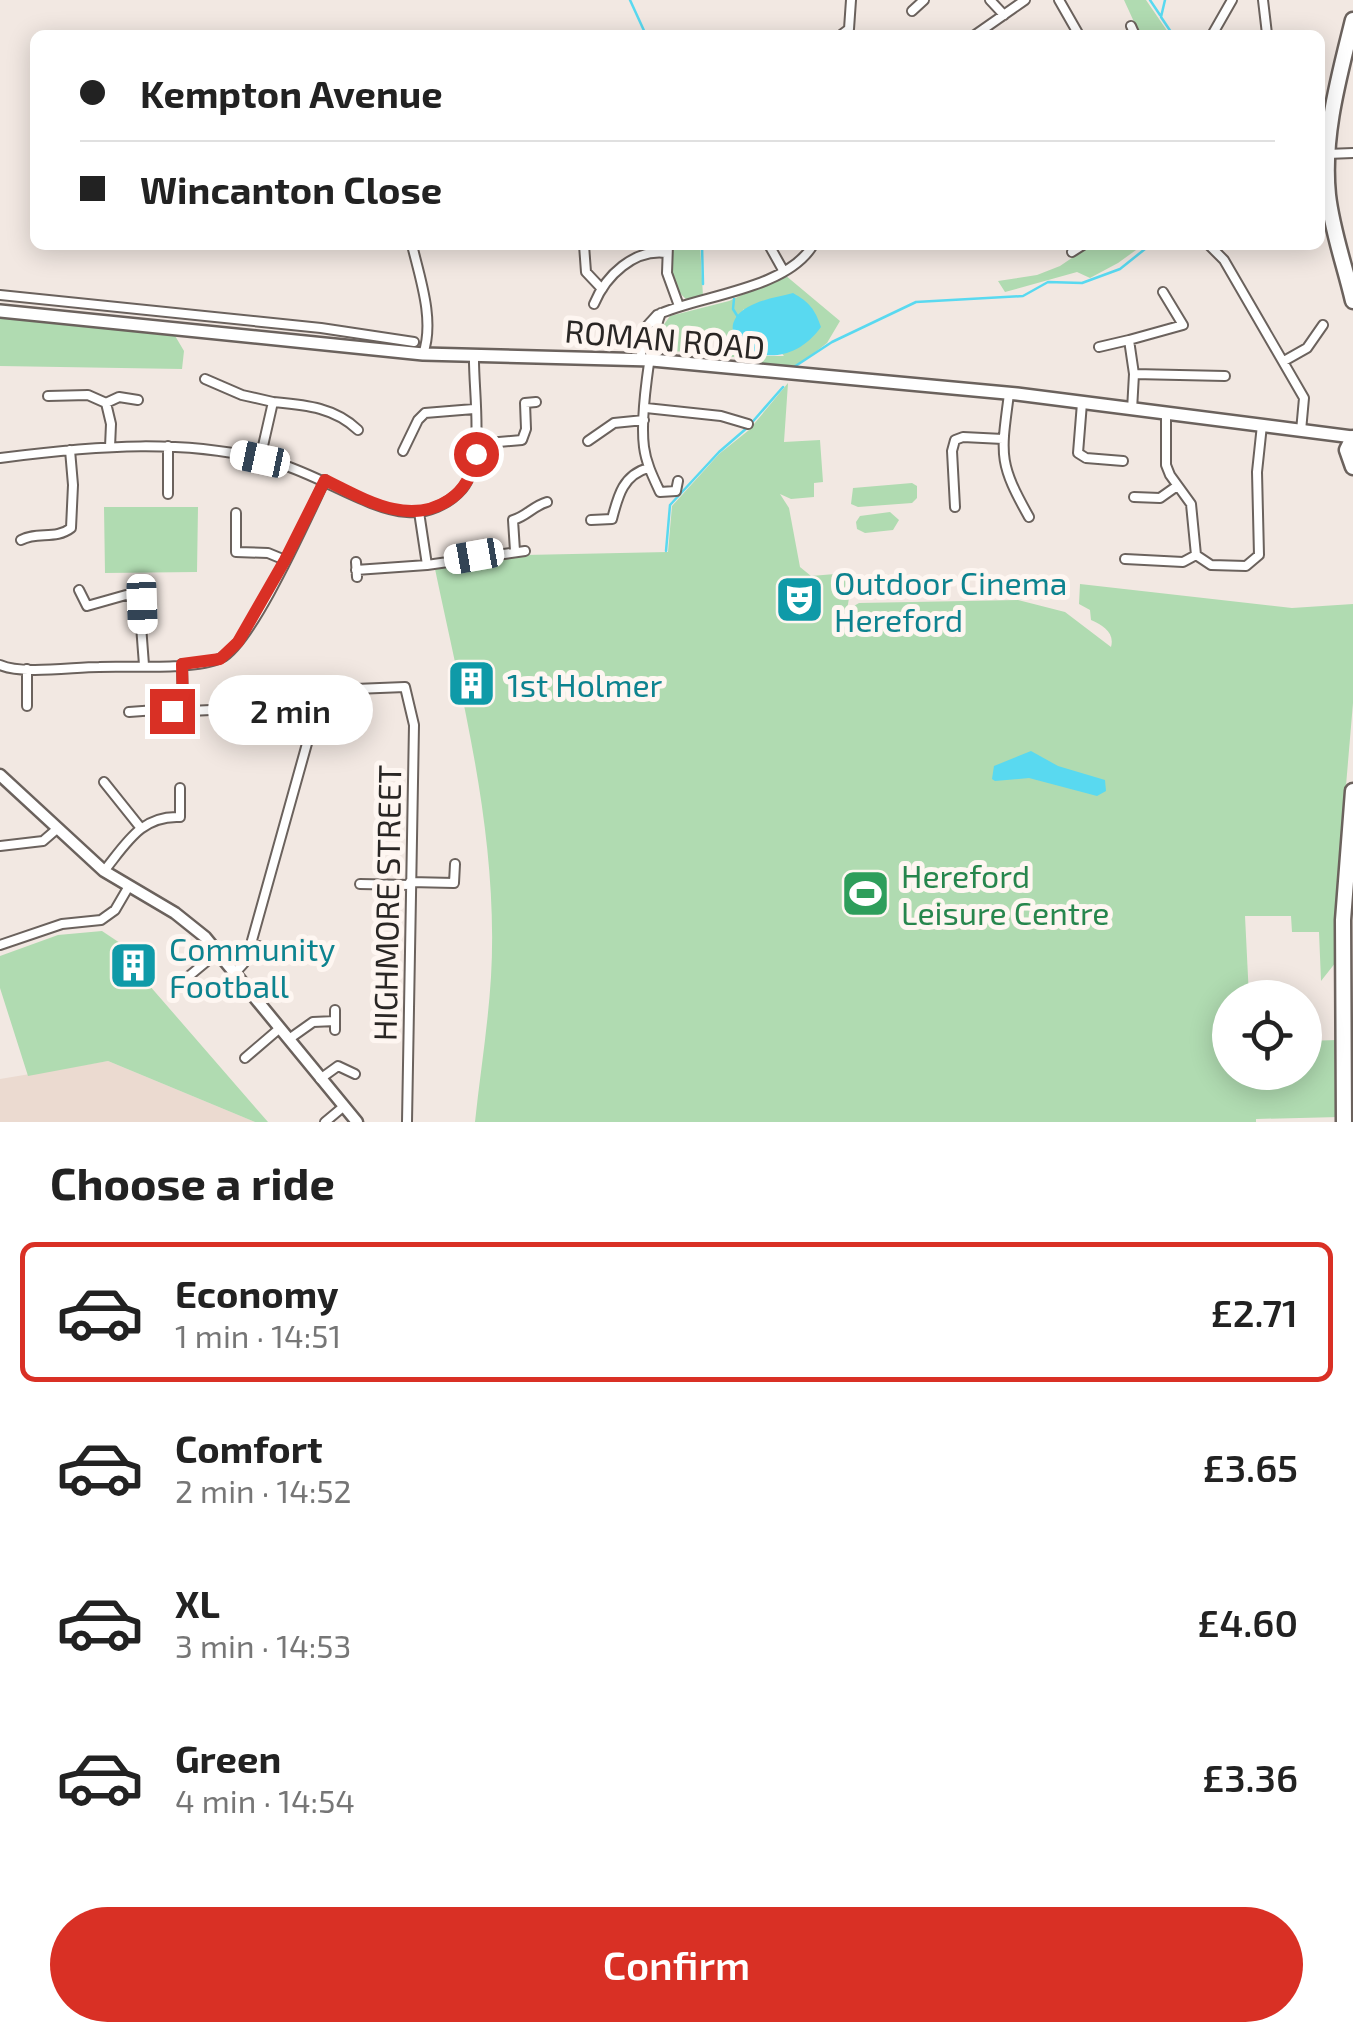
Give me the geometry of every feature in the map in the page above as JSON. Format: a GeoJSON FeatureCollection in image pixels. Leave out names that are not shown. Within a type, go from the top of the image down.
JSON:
{"type":"FeatureCollection","features":[{"type":"Feature","properties":{"kind":"highway"},"geometry":{"type":"LineString","coordinates":[[1353,20],[1333,106],[1328,154],[1330,208],[1350,274],[1353,300]]}},
{"type":"Feature","properties":{"kind":"highway"},"geometry":{"type":"LineString","coordinates":[[1351,465],[1347,450],[1353,437]]}},
{"type":"Feature","properties":{"kind":"highway"},"geometry":{"type":"LineString","coordinates":[[1344,1122],[1353,791]]}},
{"type":"Feature","properties":{"kind":"main road","name":"ROMAN ROAD"},"geometry":{"type":"LineString","coordinates":[[0,311],[423,354],[646,359],[1009,394],[1353,437]]}},
{"type":"Feature","properties":{"kind":"main road"},"geometry":{"type":"LineString","coordinates":[[1324,435],[1337,444],[1351,465]]}},
{"type":"Feature","properties":{"kind":"street"},"geometry":{"type":"LineString","coordinates":[[848,30],[851,0]]}},
{"type":"Feature","properties":{"kind":"street"},"geometry":{"type":"LineString","coordinates":[[912,11],[924,0]]}},
{"type":"Feature","properties":{"kind":"street"},"geometry":{"type":"LineString","coordinates":[[990,0],[1004,14]]}},
{"type":"Feature","properties":{"kind":"street"},"geometry":{"type":"LineString","coordinates":[[982,30],[1025,0]]}},
{"type":"Feature","properties":{"kind":"street"},"geometry":{"type":"LineString","coordinates":[[1059,0],[1076,30]]}},
{"type":"Feature","properties":{"kind":"street"},"geometry":{"type":"LineString","coordinates":[[1215,30],[1232,0]]}},
{"type":"Feature","properties":{"kind":"street"},"geometry":{"type":"LineString","coordinates":[[1262,0],[1266,30]]}},
{"type":"Feature","properties":{"kind":"street"},"geometry":{"type":"LineString","coordinates":[[1328,154],[1353,153]]}},
{"type":"Feature","properties":{"kind":"street"},"geometry":{"type":"LineString","coordinates":[[413,250],[425,308],[427,341],[423,354]]}},
{"type":"Feature","properties":{"kind":"street"},"geometry":{"type":"LineString","coordinates":[[584,250],[586,272],[602,289]]}},
{"type":"Feature","properties":{"kind":"street"},"geometry":{"type":"LineString","coordinates":[[594,304],[602,289],[636,256],[663,250]]}},
{"type":"Feature","properties":{"kind":"street"},"geometry":{"type":"LineString","coordinates":[[667,250],[666,273],[679,306]]}},
{"type":"Feature","properties":{"kind":"street"},"geometry":{"type":"LineString","coordinates":[[772,250],[783,270]]}},
{"type":"Feature","properties":{"kind":"street"},"geometry":{"type":"LineString","coordinates":[[678,482],[676,491],[660,492],[648,468],[643,444],[646,359],[662,313],[728,295],[783,270],[809,250]]}},
{"type":"Feature","properties":{"kind":"street"},"geometry":{"type":"LineString","coordinates":[[1214,250],[1257,314],[1304,398],[1302,431]]}},
{"type":"Feature","properties":{"kind":"street"},"geometry":{"type":"LineString","coordinates":[[1099,347],[1183,325],[1163,292]]}},
{"type":"Feature","properties":{"kind":"street"},"geometry":{"type":"LineString","coordinates":[[0,295],[307,326],[414,342]]}},
{"type":"Feature","properties":{"kind":"street"},"geometry":{"type":"LineString","coordinates":[[1284,361],[1307,348],[1323,325]]}},
{"type":"Feature","properties":{"kind":"street"},"geometry":{"type":"LineString","coordinates":[[305,342],[307,326]]}},
{"type":"Feature","properties":{"kind":"street"},"geometry":{"type":"LineString","coordinates":[[1130,340],[1134,374],[1132,410]]}},
{"type":"Feature","properties":{"kind":"street"},"geometry":{"type":"LineString","coordinates":[[0,458],[110,448],[204,448],[260,459],[325,480],[390,509],[419,512],[439,506],[461,490],[474,465],[474,356]]}},
{"type":"Feature","properties":{"kind":"street"},"geometry":{"type":"LineString","coordinates":[[1134,374],[1225,376]]}},
{"type":"Feature","properties":{"kind":"street"},"geometry":{"type":"LineString","coordinates":[[208,393],[209,381],[242,395],[324,409],[358,430]]}},
{"type":"Feature","properties":{"kind":"street"},"geometry":{"type":"LineString","coordinates":[[1009,394],[1003,439],[1005,472],[1026,513],[1036,502]]}},
{"type":"Feature","properties":{"kind":"street"},"geometry":{"type":"LineString","coordinates":[[48,396],[88,395],[106,403],[119,398],[138,400]]}},
{"type":"Feature","properties":{"kind":"street"},"geometry":{"type":"LineString","coordinates":[[260,459],[273,402]]}},
{"type":"Feature","properties":{"kind":"street"},"geometry":{"type":"LineString","coordinates":[[476,444],[522,440],[526,429],[525,403],[536,402]]}},
{"type":"Feature","properties":{"kind":"street"},"geometry":{"type":"LineString","coordinates":[[106,403],[110,448]]}},
{"type":"Feature","properties":{"kind":"street"},"geometry":{"type":"LineString","coordinates":[[1076,449],[1082,404]]}},
{"type":"Feature","properties":{"kind":"street"},"geometry":{"type":"LineString","coordinates":[[646,408],[722,416],[748,424]]}},
{"type":"Feature","properties":{"kind":"street"},"geometry":{"type":"LineString","coordinates":[[417,449],[404,448],[425,413],[474,409]]}},
{"type":"Feature","properties":{"kind":"street"},"geometry":{"type":"LineString","coordinates":[[1166,414],[1166,465],[1191,504],[1196,555]]}},
{"type":"Feature","properties":{"kind":"street"},"geometry":{"type":"LineString","coordinates":[[588,441],[614,423],[644,420]]}},
{"type":"Feature","properties":{"kind":"street"},"geometry":{"type":"LineString","coordinates":[[1196,555],[1211,565],[1239,567],[1251,563],[1259,554],[1256,472],[1262,426]]}},
{"type":"Feature","properties":{"kind":"street"},"geometry":{"type":"LineString","coordinates":[[955,507],[953,444],[962,437],[1003,439]]}},
{"type":"Feature","properties":{"kind":"street"},"geometry":{"type":"LineString","coordinates":[[168,446],[168,494]]}},
{"type":"Feature","properties":{"kind":"street"},"geometry":{"type":"LineString","coordinates":[[1062,450],[1076,449],[1086,458],[1122,461]]}},
{"type":"Feature","properties":{"kind":"street"},"geometry":{"type":"LineString","coordinates":[[20,540],[58,535],[72,528],[74,486],[70,450]]}},
{"type":"Feature","properties":{"kind":"street"},"geometry":{"type":"LineString","coordinates":[[591,520],[612,519],[626,482],[635,471],[648,468]]}},
{"type":"Feature","properties":{"kind":"street"},"geometry":{"type":"LineString","coordinates":[[0,665],[27,669],[182,664],[208,662],[229,653],[285,560],[325,480]]}},
{"type":"Feature","properties":{"kind":"street"},"geometry":{"type":"LineString","coordinates":[[1134,497],[1160,498],[1177,486]]}},
{"type":"Feature","properties":{"kind":"street"},"geometry":{"type":"LineString","coordinates":[[515,552],[513,520],[547,502]]}},
{"type":"Feature","properties":{"kind":"street"},"geometry":{"type":"LineString","coordinates":[[419,512],[426,564]]}},
{"type":"Feature","properties":{"kind":"street"},"geometry":{"type":"LineString","coordinates":[[236,514],[236,552],[268,553],[285,560]]}},
{"type":"Feature","properties":{"kind":"street"},"geometry":{"type":"LineString","coordinates":[[356,570],[526,550]]}},
{"type":"Feature","properties":{"kind":"street"},"geometry":{"type":"LineString","coordinates":[[1125,560],[1182,562],[1196,555]]}},
{"type":"Feature","properties":{"kind":"street"},"geometry":{"type":"LineString","coordinates":[[78,590],[87,606],[126,595],[139,599],[144,665]]}},
{"type":"Feature","properties":{"kind":"street"},"geometry":{"type":"LineString","coordinates":[[182,664],[183,708]]}},
{"type":"Feature","properties":{"kind":"street"},"geometry":{"type":"LineString","coordinates":[[27,669],[27,706]]}},
{"type":"Feature","properties":{"kind":"street","name":"HIGHMORE STREET"},"geometry":{"type":"LineString","coordinates":[[251,944],[320,696],[324,692],[405,687],[414,725],[407,1122]]}},
{"type":"Feature","properties":{"kind":"street"},"geometry":{"type":"LineString","coordinates":[[129,712],[233,709]]}},
{"type":"Feature","properties":{"kind":"street"},"geometry":{"type":"LineString","coordinates":[[0,776],[104,871],[188,921],[218,952],[357,1122]]}},
{"type":"Feature","properties":{"kind":"street"},"geometry":{"type":"LineString","coordinates":[[104,782],[140,827]]}},
{"type":"Feature","properties":{"kind":"street"},"geometry":{"type":"LineString","coordinates":[[104,871],[140,827],[160,818],[180,818],[180,788]]}},
{"type":"Feature","properties":{"kind":"street"},"geometry":{"type":"LineString","coordinates":[[0,846],[43,842],[58,828]]}},
{"type":"Feature","properties":{"kind":"street"},"geometry":{"type":"LineString","coordinates":[[360,884],[454,883],[455,864]]}},
{"type":"Feature","properties":{"kind":"street"},"geometry":{"type":"LineString","coordinates":[[1,941],[62,924],[101,920],[115,910],[129,886]]}},
{"type":"Feature","properties":{"kind":"street"},"geometry":{"type":"LineString","coordinates":[[235,974],[251,944],[302,958]]}},
{"type":"Feature","properties":{"kind":"street"},"geometry":{"type":"LineString","coordinates":[[183,981],[218,952]]}},
{"type":"Feature","properties":{"kind":"street"},"geometry":{"type":"LineString","coordinates":[[289,1040],[313,1022],[335,1026],[335,1010]]}},
{"type":"Feature","properties":{"kind":"street"},"geometry":{"type":"LineString","coordinates":[[245,1058],[280,1028]]}},
{"type":"Feature","properties":{"kind":"street"},"geometry":{"type":"LineString","coordinates":[[320,1079],[338,1066],[355,1074]]}},
{"type":"Feature","properties":{"kind":"street"},"geometry":{"type":"LineString","coordinates":[[325,1122],[343,1106]]}},
{"type":"Feature","properties":{"kind":"shaded area"},"geometry":{"type":"Polygon","coordinates":[[[108,1061],[255,1122],[0,1122],[0,1079],[108,1061]]]}},
{"type":"Feature","properties":{"kind":"green space"},"geometry":{"type":"Polygon","coordinates":[[[1124,0],[1146,0],[1167,30],[1138,30],[1124,0]]]}},
{"type":"Feature","properties":{"kind":"green space"},"geometry":{"type":"Polygon","coordinates":[[[673,250],[700,250],[703,296],[686,299],[674,281],[673,250]]]}},
{"type":"Feature","properties":{"kind":"green space"},"geometry":{"type":"Polygon","coordinates":[[[1084,250],[1136,250],[1090,278],[1077,272],[1005,292],[998,281],[1037,275],[1084,250]]]}},
{"type":"Feature","properties":{"kind":"green space"},"geometry":{"type":"Polygon","coordinates":[[[785,275],[840,321],[827,343],[792,370],[758,367],[724,357],[726,337],[709,336],[707,354],[662,350],[660,330],[670,316],[729,301],[785,275]],[[744,309],[734,322],[742,347],[760,356],[784,356],[744,309]]]}},
{"type":"Feature","properties":{"kind":"green space"},"geometry":{"type":"Polygon","coordinates":[[[0,317],[174,334],[184,351],[182,369],[0,366],[0,317]]]}},
{"type":"Feature","properties":{"kind":"green space","name":"Hereford Leisure Centre"},"geometry":{"type":"Polygon","coordinates":[[[788,383],[784,442],[820,440],[823,482],[814,483],[814,497],[791,499],[780,494],[789,508],[800,567],[811,576],[847,573],[851,586],[847,610],[859,603],[1018,600],[1065,612],[1111,647],[1107,630],[1091,620],[1090,610],[1079,604],[1080,584],[1292,608],[1353,604],[1353,703],[1337,892],[1336,962],[1321,980],[1319,932],[1292,932],[1291,916],[1245,916],[1248,980],[1212,980],[1212,1090],[1322,1090],[1322,1040],[1337,1040],[1339,1117],[1256,1122],[475,1122],[491,977],[490,874],[467,721],[435,569],[525,555],[668,552],[672,506],[719,454],[749,430],[788,383]]]}},
{"type":"Feature","properties":{"kind":"green space"},"geometry":{"type":"Polygon","coordinates":[[[912,483],[917,486],[917,498],[912,503],[858,507],[851,504],[853,488],[912,483]]]}},
{"type":"Feature","properties":{"kind":"green space"},"geometry":{"type":"Polygon","coordinates":[[[104,507],[198,507],[197,572],[105,573],[104,507]]]}},
{"type":"Feature","properties":{"kind":"green space"},"geometry":{"type":"Polygon","coordinates":[[[890,512],[899,520],[893,530],[865,533],[857,529],[860,516],[890,512]]]}},
{"type":"Feature","properties":{"kind":"green space"},"geometry":{"type":"Polygon","coordinates":[[[102,931],[135,953],[132,960],[148,969],[149,985],[268,1122],[255,1122],[108,1061],[28,1076],[0,988],[0,956],[58,935],[102,931]]]}},
{"type":"Feature","properties":{"kind":"water"},"geometry":{"type":"Polygon","coordinates":[[[793,293],[811,307],[821,327],[803,345],[784,354],[765,355],[738,342],[733,330],[736,318],[748,307],[793,293]]]}},
{"type":"Feature","properties":{"kind":"water"},"geometry":{"type":"Polygon","coordinates":[[[1031,751],[1058,766],[1105,780],[1106,791],[1097,796],[1029,778],[992,779],[994,766],[1031,751]]]}},
{"type":"Feature","properties":{"kind":"waterway"},"geometry":{"type":"LineString","coordinates":[[630,0],[644,30]]}},
{"type":"Feature","properties":{"kind":"waterway"},"geometry":{"type":"LineString","coordinates":[[1150,0],[1160,15]]}},
{"type":"Feature","properties":{"kind":"waterway"},"geometry":{"type":"LineString","coordinates":[[1165,0],[1161,17],[1170,30]]}},
{"type":"Feature","properties":{"kind":"waterway"},"geometry":{"type":"LineString","coordinates":[[702,250],[703,284]]}},
{"type":"Feature","properties":{"kind":"waterway"},"geometry":{"type":"LineString","coordinates":[[794,367],[832,342],[916,302],[1023,296],[1048,282],[1082,283],[1120,269],[1144,250]]}},
{"type":"Feature","properties":{"kind":"waterway"},"geometry":{"type":"LineString","coordinates":[[734,299],[733,309],[738,317]]}},
{"type":"Feature","properties":{"kind":"waterway"},"geometry":{"type":"LineString","coordinates":[[666,551],[670,505],[783,387]]}},
{"type":"Feature","properties":{"kind":"place","name":"Outdoor Cinema Hereford"},"geometry":{"type":"Point","coordinates":[799,600]}},
{"type":"Feature","properties":{"kind":"place","name":"1st Holmer"},"geometry":{"type":"Point","coordinates":[472,684]}},
{"type":"Feature","properties":{"kind":"place","name":"Hereford Leisure Centre"},"geometry":{"type":"Point","coordinates":[866,893]}},
{"type":"Feature","properties":{"kind":"place","name":"Community Football"},"geometry":{"type":"Point","coordinates":[134,966]}},
{"type":"Feature","properties":{"kind":"route"},"geometry":{"type":"LineString","coordinates":[[172,711],[183,708],[182,664],[220,659],[238,642],[325,480],[390,509],[419,512],[439,506],[461,490],[471,474],[476,454]]}}]}
